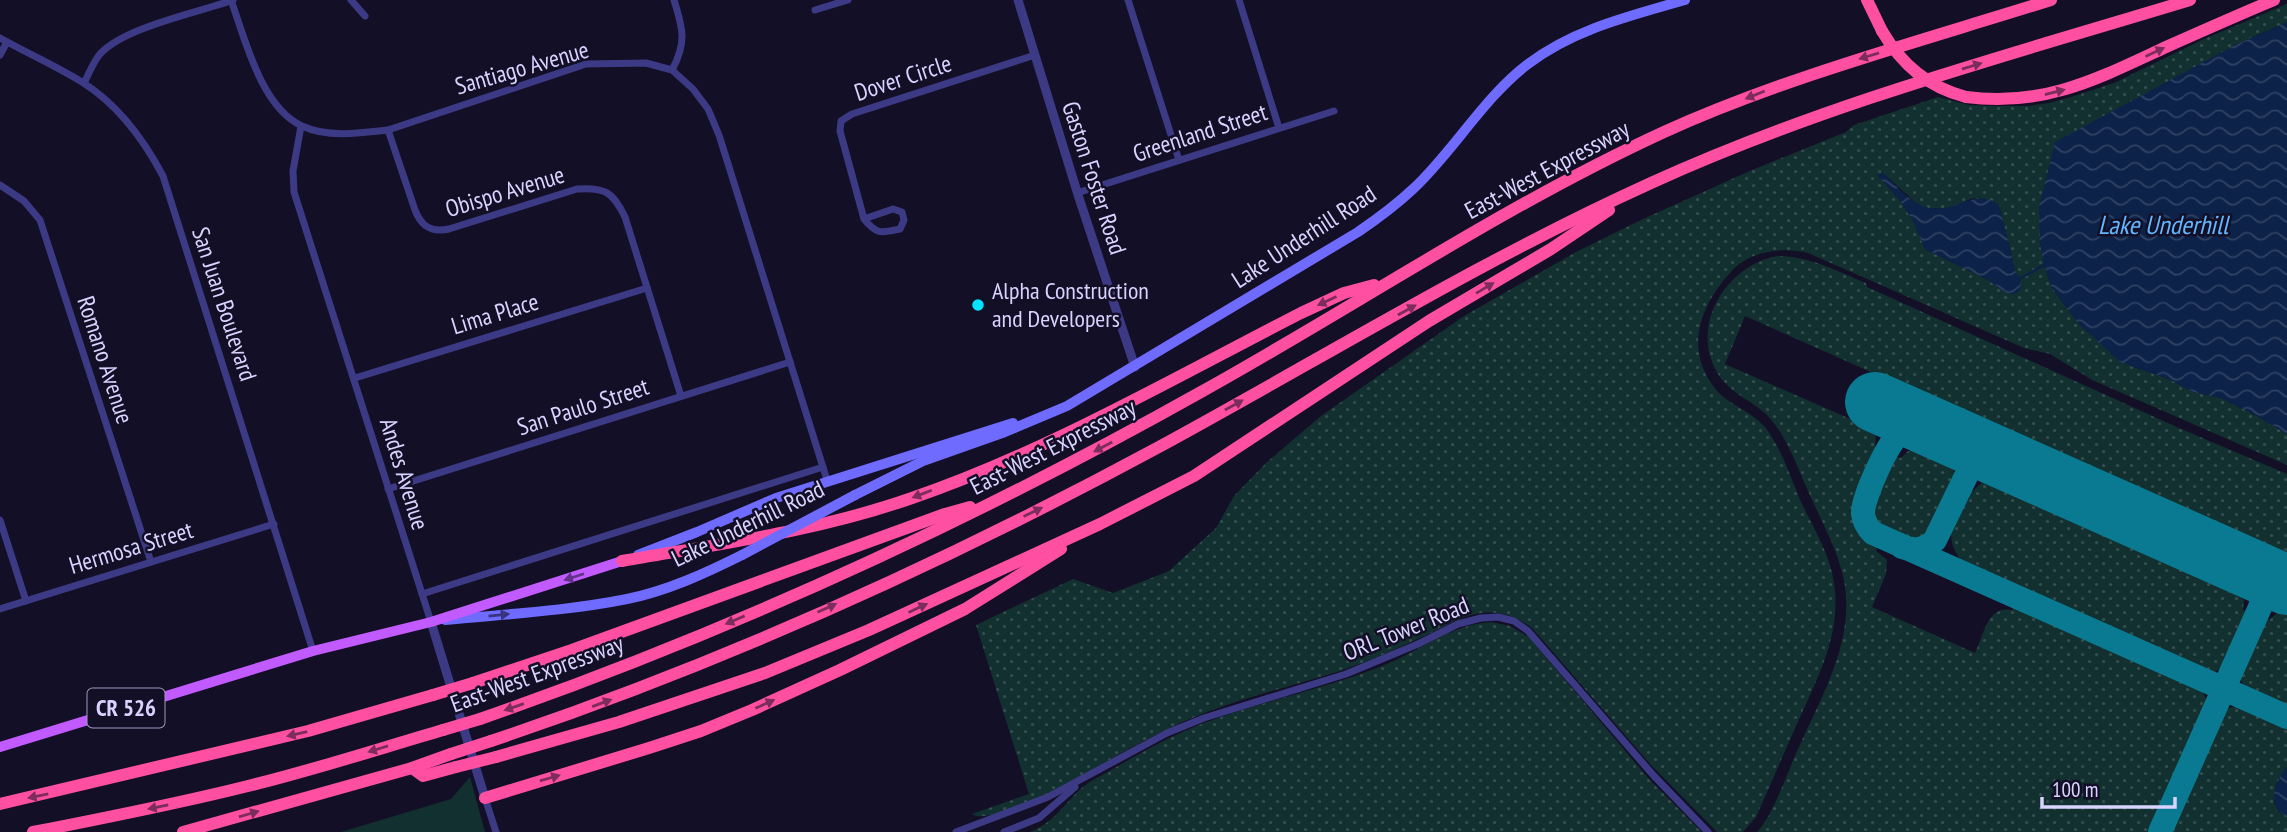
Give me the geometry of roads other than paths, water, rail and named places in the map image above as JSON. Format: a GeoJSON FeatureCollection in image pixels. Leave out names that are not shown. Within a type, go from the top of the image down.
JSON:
{"type":"FeatureCollection","features":[{"type":"Feature","properties":{"kind":"highway"},"geometry":{"type":"LineString","coordinates":[[1867,0],[1882,31],[1898,55],[1921,77],[1942,89],[1966,97],[1994,101],[2056,93],[2094,81],[2274,0]]}},
{"type":"Feature","properties":{"kind":"highway","name":"East-West Expressway"},"geometry":{"type":"LineString","coordinates":[[33,832],[248,786],[480,719],[570,687],[732,621],[896,549],[1098,449],[1204,391],[1391,280],[1596,166],[1663,133],[1716,110],[1834,67],[2051,0]]}},
{"type":"Feature","properties":{"kind":"highway","name":"East-West Expressway"},"geometry":{"type":"LineString","coordinates":[[183,832],[412,768],[614,698],[688,668],[881,585],[1157,448],[1456,283],[1650,183],[1748,142],[1860,101],[2190,0]]}},
{"type":"Feature","properties":{"kind":"highway"},"geometry":{"type":"LineString","coordinates":[[412,768],[423,776],[456,768],[619,722],[765,673],[869,630],[1100,524],[1194,476],[1429,321],[1551,248],[1650,183]]}},
{"type":"Feature","properties":{"kind":"highway"},"geometry":{"type":"LineString","coordinates":[[622,561],[837,521],[912,498],[1049,441],[1343,293],[1391,280]]}},
{"type":"Feature","properties":{"kind":"highway"},"geometry":{"type":"LineString","coordinates":[[0,804],[308,731],[433,695],[572,650],[945,514],[997,499]]}},
{"type":"Feature","properties":{"kind":"highway"},"geometry":{"type":"LineString","coordinates":[[485,797],[649,748],[752,710],[965,609],[1100,524]]}},
{"type":"Feature","properties":{"kind":"main road","name":"Lake Underhill Road"},"geometry":{"type":"LineString","coordinates":[[431,622],[585,606],[629,599],[683,582],[742,555],[923,461],[1005,432],[1067,406],[1358,232],[1385,213],[1413,189],[1526,65],[1563,41],[1596,27],[1685,0]]}},
{"type":"Feature","properties":{"kind":"main road","name":"Lake Underhill Road"},"geometry":{"type":"LineString","coordinates":[[0,747],[313,651],[431,622],[622,561],[827,480],[1067,406]]}},
{"type":"Feature","properties":{"kind":"street"},"geometry":{"type":"LineString","coordinates":[[84,83],[99,55],[112,43],[133,33],[232,0],[259,79],[274,101],[301,126]]}},
{"type":"Feature","properties":{"kind":"street"},"geometry":{"type":"LineString","coordinates":[[351,0],[365,16]]}},
{"type":"Feature","properties":{"kind":"street"},"geometry":{"type":"LineString","coordinates":[[674,0],[683,30],[680,57],[672,70],[693,89],[708,109],[719,135],[827,480]]}},
{"type":"Feature","properties":{"kind":"street"},"geometry":{"type":"LineString","coordinates":[[815,10],[848,0]]}},
{"type":"Feature","properties":{"kind":"street","name":"Gaston Foster Road"},"geometry":{"type":"LineString","coordinates":[[1018,0],[1077,193],[1135,367]]}},
{"type":"Feature","properties":{"kind":"street"},"geometry":{"type":"LineString","coordinates":[[1128,0],[1179,160]]}},
{"type":"Feature","properties":{"kind":"street"},"geometry":{"type":"LineString","coordinates":[[1238,0],[1279,128]]}},
{"type":"Feature","properties":{"kind":"street"},"geometry":{"type":"LineString","coordinates":[[0,55],[4,40]]}},
{"type":"Feature","properties":{"kind":"street","name":"San Juan Boulevard"},"geometry":{"type":"LineString","coordinates":[[4,40],[84,83],[115,108],[150,152],[163,176],[313,651]]}},
{"type":"Feature","properties":{"kind":"street","name":"Dover Circle"},"geometry":{"type":"LineString","coordinates":[[864,219],[840,131],[841,121],[852,114],[1035,55]]}},
{"type":"Feature","properties":{"kind":"street","name":"Santiago Avenue"},"geometry":{"type":"LineString","coordinates":[[301,126],[338,132],[388,130],[586,64],[646,63],[672,70]]}},
{"type":"Feature","properties":{"kind":"street","name":"Greenland Street"},"geometry":{"type":"LineString","coordinates":[[1077,193],[1334,111]]}},
{"type":"Feature","properties":{"kind":"street","name":"Andes Avenue"},"geometry":{"type":"LineString","coordinates":[[301,126],[293,171],[294,192],[355,377],[496,832]]}},
{"type":"Feature","properties":{"kind":"street","name":"Obispo Avenue"},"geometry":{"type":"LineString","coordinates":[[388,130],[419,220],[427,228],[439,232],[577,189],[595,188],[606,191],[618,202],[625,217],[681,396]]}},
{"type":"Feature","properties":{"kind":"street","name":"Romano Avenue"},"geometry":{"type":"LineString","coordinates":[[0,185],[24,201],[40,220],[150,562]]}},
{"type":"Feature","properties":{"kind":"street"},"geometry":{"type":"LineString","coordinates":[[893,209],[902,212],[904,220],[900,229],[881,233],[872,229],[864,219],[893,209]]}},
{"type":"Feature","properties":{"kind":"street","name":"Lima Place"},"geometry":{"type":"LineString","coordinates":[[355,377],[647,288]]}},
{"type":"Feature","properties":{"kind":"street","name":"San Paulo Street"},"geometry":{"type":"LineString","coordinates":[[388,489],[790,362]]}},
{"type":"Feature","properties":{"kind":"street","name":"Lake Underhill Road"},"geometry":{"type":"LineString","coordinates":[[422,594],[823,467]]}},
{"type":"Feature","properties":{"kind":"street"},"geometry":{"type":"LineString","coordinates":[[0,520],[26,601]]}},
{"type":"Feature","properties":{"kind":"street","name":"Hermosa Street"},"geometry":{"type":"LineString","coordinates":[[0,609],[274,524]]}},
{"type":"Feature","properties":{"kind":"street","name":"ORL Tower Road"},"geometry":{"type":"LineString","coordinates":[[956,832],[968,830],[1036,803],[1167,733],[1192,723],[1346,674],[1458,624],[1498,617],[1514,621],[1528,631],[1654,776],[1708,832]]}},
{"type":"Feature","properties":{"kind":"street","name":"ORL Tower Road"},"geometry":{"type":"LineString","coordinates":[[1004,832],[1039,818],[1086,777]]}},
{"type":"Feature","properties":{"kind":"water","name":"Lake Underhill"},"geometry":{"type":"Polygon","coordinates":[[[2287,22],[2287,434],[2221,398],[2193,392],[2171,380],[2120,362],[2079,324],[2052,288],[2040,244],[2039,207],[2055,142],[2235,45],[2287,22]]]}},
{"type":"Feature","properties":{"kind":"water"},"geometry":{"type":"Polygon","coordinates":[[[1883,173],[1908,197],[1926,207],[1945,208],[1982,198],[1999,205],[2016,273],[2021,278],[2020,291],[2008,294],[1988,280],[1925,249],[1913,221],[1899,199],[1877,175],[1883,173]]]}},
{"type":"Feature","properties":{"kind":"water"},"geometry":{"type":"Polygon","coordinates":[[[2287,767],[2287,816],[2276,806],[2274,793],[2287,767]]]}},
{"type":"Feature","properties":{"kind":"waterway"},"geometry":{"type":"LineString","coordinates":[[2021,278],[2044,265]]}},
{"type":"Feature","properties":{"kind":"place","name":"Alpha Construction and Developers"},"geometry":{"type":"Point","coordinates":[978,305]}}]}
